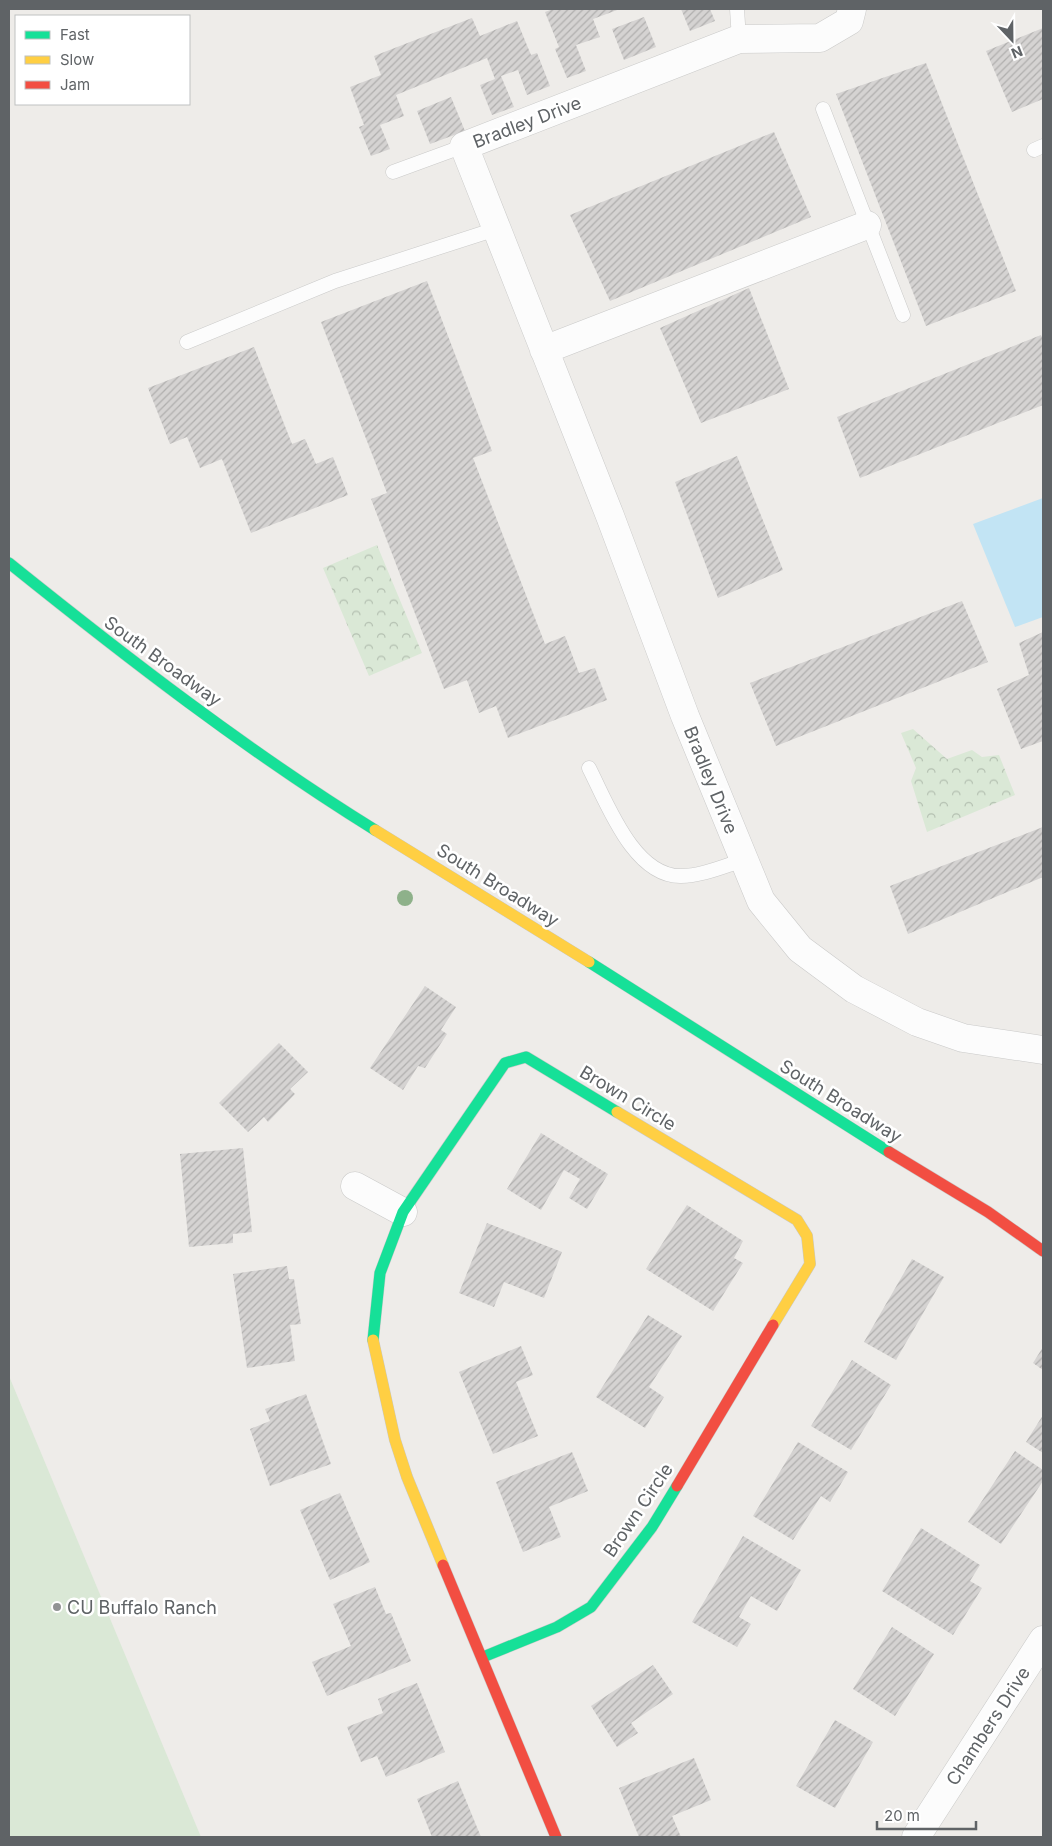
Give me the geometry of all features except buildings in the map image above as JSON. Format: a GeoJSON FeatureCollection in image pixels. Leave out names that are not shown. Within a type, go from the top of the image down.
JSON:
{"type":"FeatureCollection","features":[{"type":"Feature","properties":{"kind":"main road","name":"South Broadway"},"geometry":{"type":"LineString","coordinates":[[9,563],[107,642],[226,729],[356,818],[583,958],[844,1125],[988,1212],[1043,1251]]}},
{"type":"Feature","properties":{"kind":"main road","name":"Brown Circle"},"geometry":{"type":"LineString","coordinates":[[483,1657],[557,1627],[591,1607],[652,1527],[810,1264],[807,1236],[797,1220],[526,1057],[505,1063],[403,1212],[380,1272],[372,1337],[395,1440],[407,1477],[556,1837]]}},
{"type":"Feature","properties":{"kind":"main road","name":"South Broadway"},"geometry":{"type":"LineString","coordinates":[[988,1212],[1043,1237]]}},
{"type":"Feature","properties":{"kind":"street","name":"Bradley Drive"},"geometry":{"type":"LineString","coordinates":[[852,9],[849,21],[820,38],[739,39],[464,146],[617,534],[684,716],[761,901],[800,949],[854,989],[917,1022],[963,1038],[1043,1050]]}},
{"type":"Feature","properties":{"kind":"street"},"geometry":{"type":"LineString","coordinates":[[544,350],[867,225]]}},
{"type":"Feature","properties":{"kind":"street"},"geometry":{"type":"LineString","coordinates":[[355,1186],[403,1212]]}},
{"type":"Feature","properties":{"kind":"street","name":"Chambers Drive"},"geometry":{"type":"LineString","coordinates":[[916,1837],[1043,1640]]}},
{"type":"Feature","properties":{"kind":"lane"},"geometry":{"type":"LineString","coordinates":[[737,9],[739,39]]}},
{"type":"Feature","properties":{"kind":"lane"},"geometry":{"type":"LineString","coordinates":[[823,109],[903,315]]}},
{"type":"Feature","properties":{"kind":"lane"},"geometry":{"type":"LineString","coordinates":[[394,172],[464,146]]}},
{"type":"Feature","properties":{"kind":"lane"},"geometry":{"type":"LineString","coordinates":[[187,342],[335,281],[496,229]]}},
{"type":"Feature","properties":{"kind":"lane"},"geometry":{"type":"LineString","coordinates":[[589,768],[625,838],[645,861],[663,873],[681,876],[720,868],[744,860]]}},
{"type":"Feature","properties":{"kind":"green space"},"geometry":{"type":"Polygon","coordinates":[[[377,545],[422,653],[369,676],[323,568],[377,545]]]}},
{"type":"Feature","properties":{"kind":"green space"},"geometry":{"type":"Polygon","coordinates":[[[913,729],[947,759],[972,750],[982,757],[999,755],[1015,795],[927,832],[911,781],[916,768],[901,733],[913,729]]]}},
{"type":"Feature","properties":{"kind":"green space","name":"CU Buffalo Ranch"},"geometry":{"type":"Polygon","coordinates":[[[9,1376],[201,1837],[9,1837],[9,1376]]]}},
{"type":"Feature","properties":{"kind":"water"},"geometry":{"type":"Polygon","coordinates":[[[1043,498],[1043,617],[1015,627],[973,524],[1043,498]]]}},
{"type":"Feature","properties":{"kind":"traffic: fast"},"geometry":{"type":"LineString","coordinates":[[9,563],[97,633],[233,735],[375,830]]}},
{"type":"Feature","properties":{"kind":"traffic: fast"},"geometry":{"type":"LineString","coordinates":[[589,962],[889,1152]]}},
{"type":"Feature","properties":{"kind":"traffic: fast"},"geometry":{"type":"LineString","coordinates":[[373,1340],[380,1273],[403,1212],[505,1063],[526,1057],[617,1112]]}},
{"type":"Feature","properties":{"kind":"traffic: fast"},"geometry":{"type":"LineString","coordinates":[[483,1657],[557,1627],[591,1607],[652,1527],[677,1486]]}},
{"type":"Feature","properties":{"kind":"traffic: slow"},"geometry":{"type":"LineString","coordinates":[[375,830],[589,962]]}},
{"type":"Feature","properties":{"kind":"traffic: slow"},"geometry":{"type":"LineString","coordinates":[[617,1112],[797,1220],[807,1236],[810,1264],[773,1325]]}},
{"type":"Feature","properties":{"kind":"traffic: slow"},"geometry":{"type":"LineString","coordinates":[[373,1340],[395,1440],[407,1477],[443,1565]]}},
{"type":"Feature","properties":{"kind":"traffic: jam"},"geometry":{"type":"LineString","coordinates":[[889,1152],[988,1212],[1043,1251]]}},
{"type":"Feature","properties":{"kind":"traffic: jam"},"geometry":{"type":"LineString","coordinates":[[677,1486],[773,1325]]}},
{"type":"Feature","properties":{"kind":"traffic: jam"},"geometry":{"type":"LineString","coordinates":[[443,1565],[556,1837]]}},
{"type":"Feature","properties":{"kind":"place","name":"CU Buffalo Ranch"},"geometry":{"type":"Point","coordinates":[57,1607]}}]}
